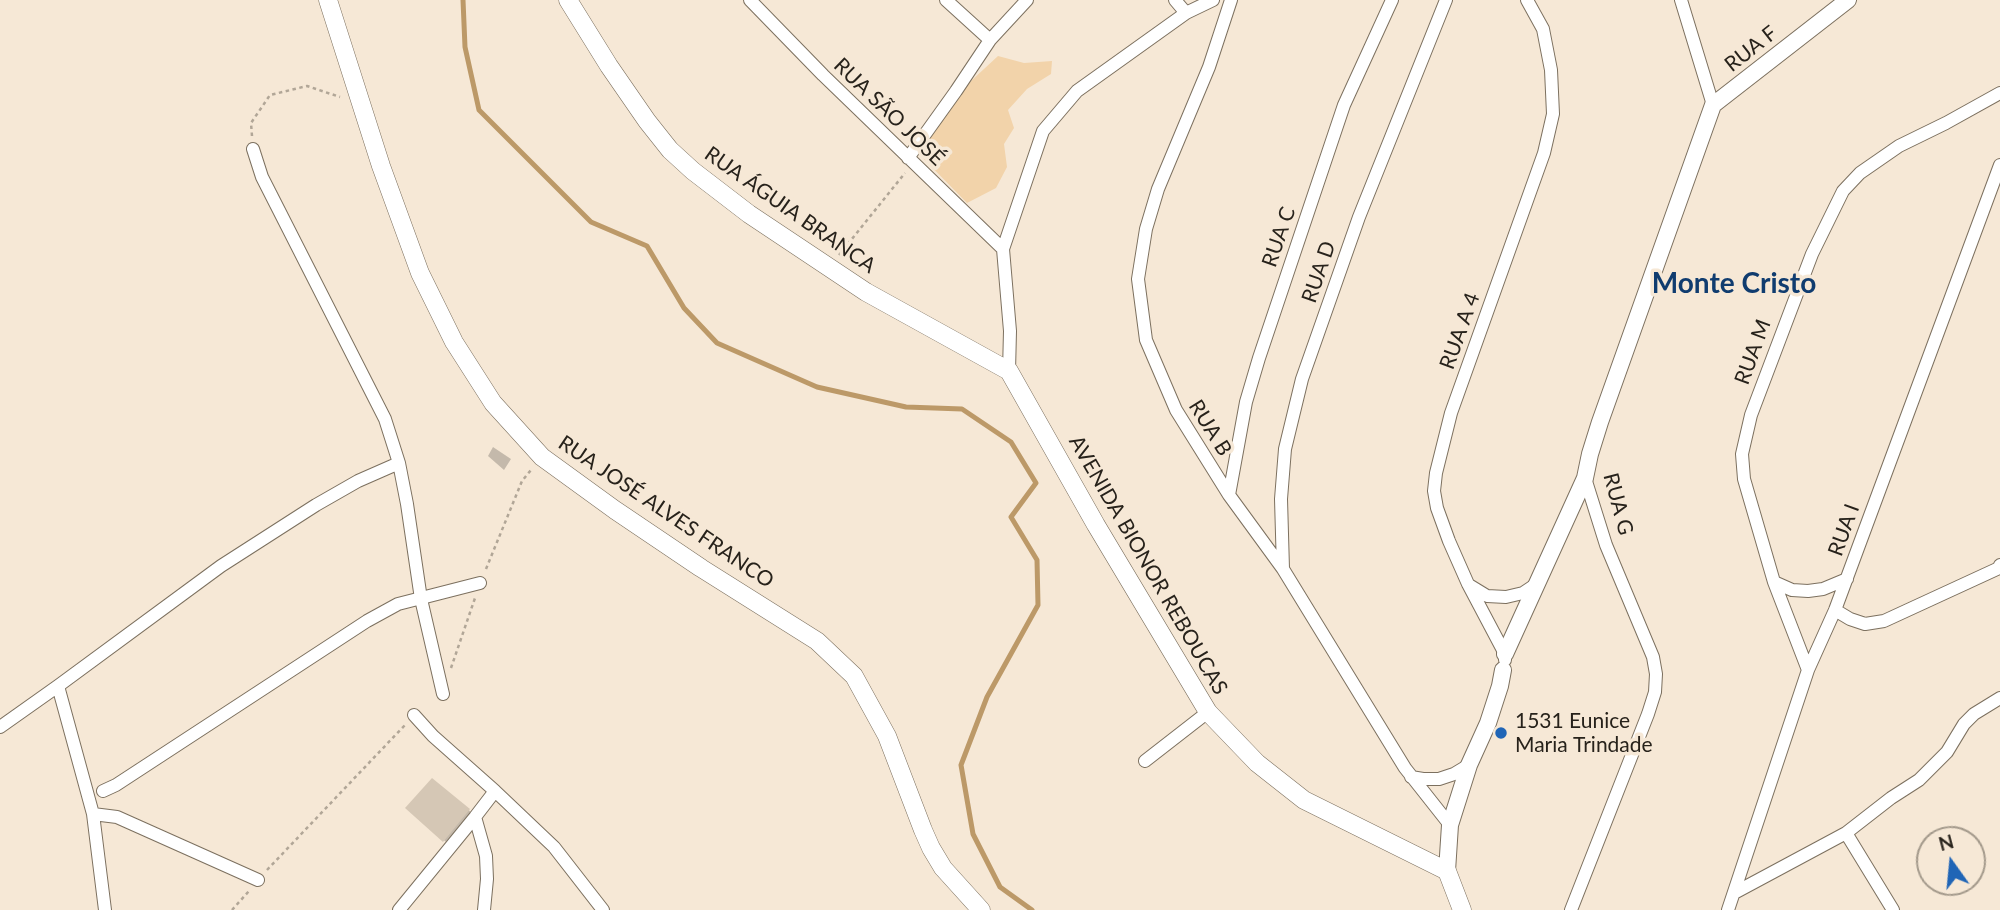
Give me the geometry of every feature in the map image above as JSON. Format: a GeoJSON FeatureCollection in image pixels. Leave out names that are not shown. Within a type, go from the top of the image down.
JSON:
{"type":"FeatureCollection","features":[{"type":"Feature","properties":{"kind":"main road","name":"RUA JOSÉ ALVES FRANCO"},"geometry":{"type":"LineString","coordinates":[[328,0],[381,166],[420,273],[448,330],[493,403],[542,457],[701,568],[817,641],[853,676],[887,736],[931,848],[943,868],[981,910]]}},
{"type":"Feature","properties":{"kind":"main road","name":"RUA ÁGUIA BRANCA"},"geometry":{"type":"LineString","coordinates":[[568,0],[609,66],[670,150],[693,171],[749,214],[866,292],[1009,371]]}},
{"type":"Feature","properties":{"kind":"main road","name":"AVENIDA BIONOR REBOUCAS"},"geometry":{"type":"LineString","coordinates":[[1009,371],[1096,525],[1208,712],[1257,763],[1304,800],[1447,871]]}},
{"type":"Feature","properties":{"kind":"main road"},"geometry":{"type":"LineString","coordinates":[[1447,871],[1462,910]]}},
{"type":"Feature","properties":{"kind":"street","name":"RUA SÃO JOSÉ"},"geometry":{"type":"LineString","coordinates":[[750,0],[1003,249]]}},
{"type":"Feature","properties":{"kind":"street"},"geometry":{"type":"LineString","coordinates":[[946,0],[990,40]]}},
{"type":"Feature","properties":{"kind":"street"},"geometry":{"type":"LineString","coordinates":[[911,161],[990,40],[1027,0]]}},
{"type":"Feature","properties":{"kind":"street"},"geometry":{"type":"LineString","coordinates":[[1175,0],[1186,13]]}},
{"type":"Feature","properties":{"kind":"street"},"geometry":{"type":"LineString","coordinates":[[1009,371],[1010,331],[1003,249],[1043,131],[1077,91],[1186,13],[1213,0]]}},
{"type":"Feature","properties":{"kind":"street","name":"RUA B"},"geometry":{"type":"LineString","coordinates":[[1231,0],[1209,67],[1158,189],[1146,229],[1138,279],[1146,340],[1175,410],[1229,495],[1283,569],[1411,777],[1450,825]]}},
{"type":"Feature","properties":{"kind":"street","name":"RUA C"},"geometry":{"type":"LineString","coordinates":[[1229,495],[1246,402],[1259,358],[1344,105],[1392,0]]}},
{"type":"Feature","properties":{"kind":"street","name":"RUA D"},"geometry":{"type":"LineString","coordinates":[[1283,569],[1281,499],[1284,449],[1303,379],[1359,217],[1446,0]]}},
{"type":"Feature","properties":{"kind":"street","name":"RUA A 4"},"geometry":{"type":"LineString","coordinates":[[1504,662],[1449,541],[1434,491],[1451,413],[1544,153],[1553,114],[1551,70],[1543,29],[1528,0]]}},
{"type":"Feature","properties":{"kind":"street"},"geometry":{"type":"LineString","coordinates":[[1681,0],[1713,105]]}},
{"type":"Feature","properties":{"kind":"street","name":"RUA F"},"geometry":{"type":"LineString","coordinates":[[1713,105],[1848,0]]}},
{"type":"Feature","properties":{"kind":"street","name":"RUA M"},"geometry":{"type":"LineString","coordinates":[[1808,670],[1774,582],[1744,479],[1742,454],[1751,415],[1812,254],[1843,191],[1860,173],[1899,146],[2000,93]]}},
{"type":"Feature","properties":{"kind":"street","name":"RUA G"},"geometry":{"type":"LineString","coordinates":[[1571,910],[1648,714],[1655,692],[1656,674],[1653,657],[1598,522],[1586,478],[1590,454],[1713,105]]}},
{"type":"Feature","properties":{"kind":"street"},"geometry":{"type":"LineString","coordinates":[[253,149],[262,177],[385,419],[399,463],[415,545],[421,598],[443,694]]}},
{"type":"Feature","properties":{"kind":"street","name":"RUA I"},"geometry":{"type":"LineString","coordinates":[[1728,910],[1808,670],[1847,579],[1999,171]]}},
{"type":"Feature","properties":{"kind":"street"},"geometry":{"type":"LineString","coordinates":[[0,727],[221,566],[316,505],[358,481],[399,463]]}},
{"type":"Feature","properties":{"kind":"street"},"geometry":{"type":"LineString","coordinates":[[1447,871],[1450,825],[1469,765],[1488,723],[1500,686],[1504,662],[1586,478]]}},
{"type":"Feature","properties":{"kind":"street"},"geometry":{"type":"LineString","coordinates":[[1835,610],[1866,624],[1884,621],[2000,569]]}},
{"type":"Feature","properties":{"kind":"street"},"geometry":{"type":"LineString","coordinates":[[1774,582],[1792,590],[1808,591],[1823,589],[1847,579]]}},
{"type":"Feature","properties":{"kind":"street"},"geometry":{"type":"LineString","coordinates":[[103,791],[128,778],[367,621],[398,604],[480,583]]}},
{"type":"Feature","properties":{"kind":"street"},"geometry":{"type":"LineString","coordinates":[[1468,584],[1487,596],[1506,597],[1522,593],[1538,583]]}},
{"type":"Feature","properties":{"kind":"street"},"geometry":{"type":"LineString","coordinates":[[58,687],[93,814],[105,910]]}},
{"type":"Feature","properties":{"kind":"street"},"geometry":{"type":"LineString","coordinates":[[1735,892],[1846,833],[1919,780],[1947,752],[1964,724],[1974,714],[2000,698]]}},
{"type":"Feature","properties":{"kind":"street"},"geometry":{"type":"LineString","coordinates":[[1145,761],[1208,712]]}},
{"type":"Feature","properties":{"kind":"street"},"geometry":{"type":"LineString","coordinates":[[414,715],[433,736],[554,847],[603,910]]}},
{"type":"Feature","properties":{"kind":"street"},"geometry":{"type":"LineString","coordinates":[[1411,777],[1439,779],[1469,765]]}},
{"type":"Feature","properties":{"kind":"street"},"geometry":{"type":"LineString","coordinates":[[399,910],[495,791]]}},
{"type":"Feature","properties":{"kind":"street"},"geometry":{"type":"LineString","coordinates":[[93,814],[117,817],[258,880]]}},
{"type":"Feature","properties":{"kind":"street"},"geometry":{"type":"LineString","coordinates":[[475,817],[486,856],[484,910]]}},
{"type":"Feature","properties":{"kind":"street"},"geometry":{"type":"LineString","coordinates":[[1846,833],[1893,910]]}},
{"type":"Feature","properties":{"kind":"path"},"geometry":{"type":"LineString","coordinates":[[253,149],[251,123],[270,95],[307,86],[341,97],[357,91]]}},
{"type":"Feature","properties":{"kind":"path"},"geometry":{"type":"LineString","coordinates":[[830,266],[911,161]]}},
{"type":"Feature","properties":{"kind":"path"},"geometry":{"type":"LineString","coordinates":[[443,694],[480,583],[522,481],[542,457]]}},
{"type":"Feature","properties":{"kind":"path"},"geometry":{"type":"LineString","coordinates":[[232,910],[414,715]]}},
{"type":"Feature","properties":{"kind":"shaded area"},"geometry":{"type":"Polygon","coordinates":[[[998,56],[1024,63],[1052,61],[1051,74],[1027,89],[1008,110],[1014,128],[1004,144],[1007,167],[996,188],[967,203],[919,154],[935,124],[971,81],[998,56]]]}},
{"type":"Feature","properties":{"kind":"building"},"geometry":{"type":"Polygon","coordinates":[[[432,778],[470,809],[443,842],[405,808],[432,778]]]}},
{"type":"Feature","properties":{"kind":"waterway"},"geometry":{"type":"LineString","coordinates":[[463,0],[465,47],[479,110],[591,222],[647,246],[684,308],[717,343],[817,387],[906,407],[962,409],[1011,442],[1036,483],[1011,517],[1037,560],[1038,605],[987,697],[961,765],[973,834],[1000,887],[1032,910]]}},
{"type":"Feature","properties":{"kind":"place","name":"1531 Eunice Maria Trindade"},"geometry":{"type":"Point","coordinates":[1501,733]}},
{"type":"Feature","properties":{"kind":"district","name":"Monte Cristo"},"geometry":{"type":"Point","coordinates":[1734,284]}}]}
